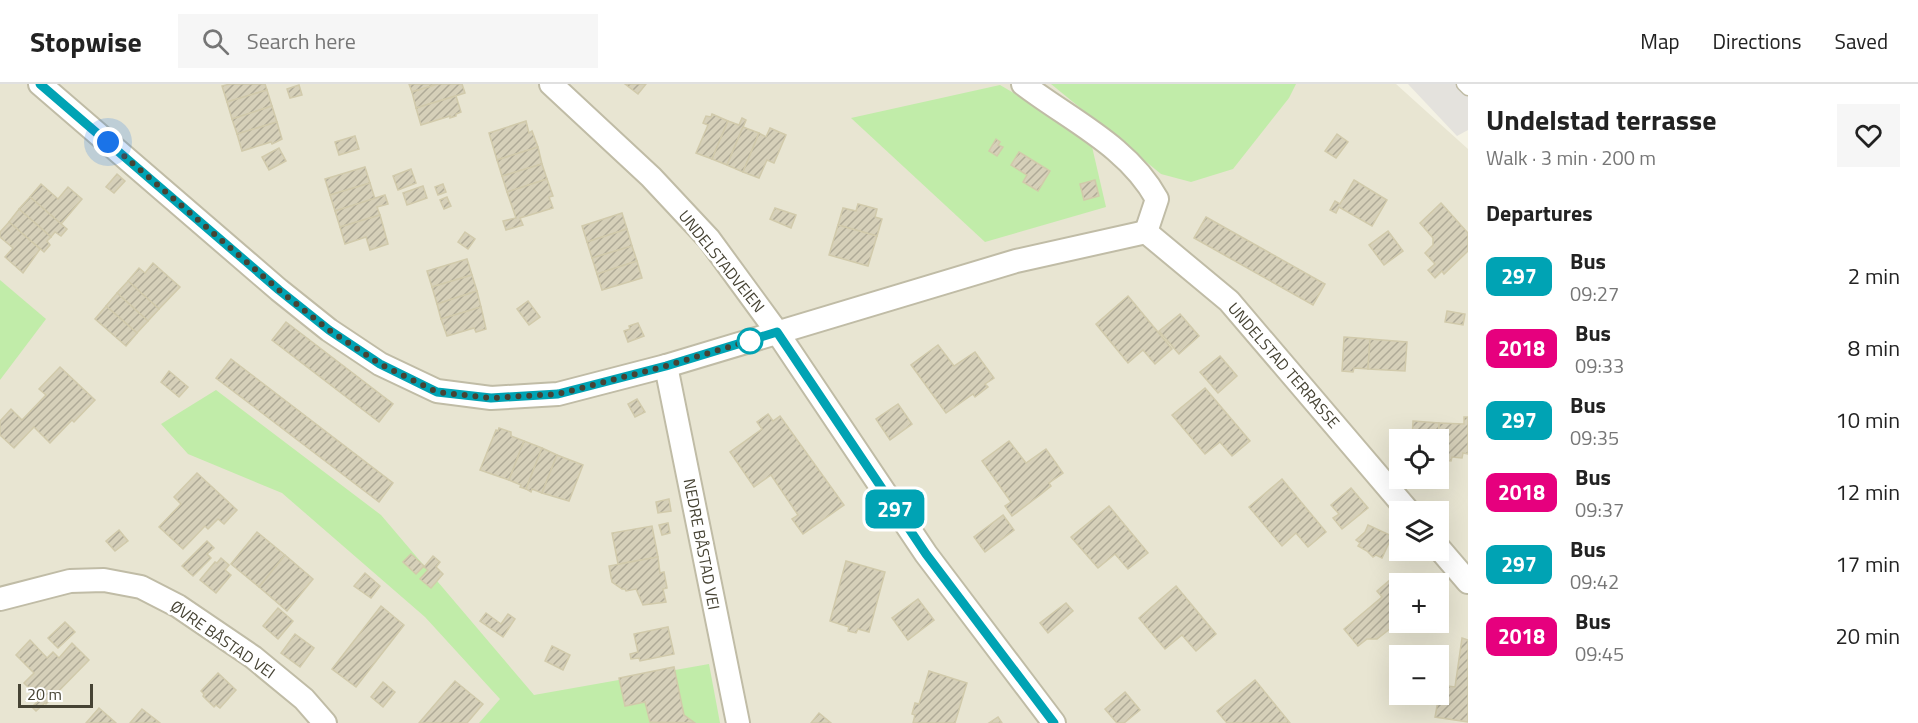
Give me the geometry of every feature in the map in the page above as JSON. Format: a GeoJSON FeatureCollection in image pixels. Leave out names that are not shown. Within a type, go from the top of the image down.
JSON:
{"type":"FeatureCollection","features":[{"type":"Feature","properties":{"kind":"street"},"geometry":{"type":"LineString","coordinates":[[40,84],[279,290],[329,330],[380,364],[437,392],[491,398],[558,394],[666,366],[1016,261],[1146,232],[1157,199],[1149,184],[1132,164],[1102,139],[1023,84]]}},
{"type":"Feature","properties":{"kind":"street","name":"UNDELSTADVEIEN"},"geometry":{"type":"LineString","coordinates":[[551,84],[651,177],[709,239],[777,332],[926,554],[1054,723]]}},
{"type":"Feature","properties":{"kind":"street","name":"UNDELSTAD TERRASSE"},"geometry":{"type":"LineString","coordinates":[[1146,232],[1229,301],[1400,501]]}},
{"type":"Feature","properties":{"kind":"street","name":"NEDRE BÅSTAD VEI"},"geometry":{"type":"LineString","coordinates":[[666,366],[738,723]]}},
{"type":"Feature","properties":{"kind":"street"},"geometry":{"type":"LineString","coordinates":[[1449,560],[1468,582]]}},
{"type":"Feature","properties":{"kind":"street","name":"ØVRE BÅSTAD VEI"},"geometry":{"type":"LineString","coordinates":[[0,599],[70,580],[104,580],[141,587],[178,606],[254,657],[304,699],[325,723]]}},
{"type":"Feature","properties":{"kind":"lane"},"geometry":{"type":"LineString","coordinates":[[1463,84],[1468,90]]}},
{"type":"Feature","properties":{"kind":"shaded area"},"geometry":{"type":"Polygon","coordinates":[[[0,84],[1396,84],[1468,149],[1468,723],[0,723],[0,84]]]}},
{"type":"Feature","properties":{"kind":"shaded area"},"geometry":{"type":"Polygon","coordinates":[[[1408,84],[1468,84],[1468,130],[1457,136],[1408,84]]]}},
{"type":"Feature","properties":{"kind":"green space"},"geometry":{"type":"Polygon","coordinates":[[[1051,84],[1296,84],[1289,98],[1233,169],[1191,182],[1161,174],[1051,84]]]}},
{"type":"Feature","properties":{"kind":"green space"},"geometry":{"type":"Polygon","coordinates":[[[1000,85],[1090,138],[1106,207],[985,242],[851,118],[1000,85]]]}},
{"type":"Feature","properties":{"kind":"green space"},"geometry":{"type":"Polygon","coordinates":[[[0,280],[46,319],[0,380],[0,280]]]}},
{"type":"Feature","properties":{"kind":"green space"},"geometry":{"type":"Polygon","coordinates":[[[216,390],[381,515],[534,695],[709,664],[720,723],[479,723],[500,699],[425,617],[282,493],[188,454],[161,424],[216,390]]]}},
{"type":"Feature","properties":{"kind":"building"},"geometry":{"type":"Polygon","coordinates":[[[265,84],[267,90],[227,102],[222,86],[265,84]]]}},
{"type":"Feature","properties":{"kind":"building"},"geometry":{"type":"Polygon","coordinates":[[[409,84],[438,84],[412,92],[409,84]]]}},
{"type":"Feature","properties":{"kind":"building"},"geometry":{"type":"Polygon","coordinates":[[[438,84],[462,84],[465,93],[416,108],[412,92],[438,84]]]}},
{"type":"Feature","properties":{"kind":"building"},"geometry":{"type":"Polygon","coordinates":[[[625,84],[646,84],[638,94],[625,84]]]}},
{"type":"Feature","properties":{"kind":"building"},"geometry":{"type":"Polygon","coordinates":[[[299,85],[302,95],[290,98],[287,89],[299,85]]]}},
{"type":"Feature","properties":{"kind":"building"},"geometry":{"type":"Polygon","coordinates":[[[267,90],[272,106],[232,119],[227,102],[267,90]]]}},
{"type":"Feature","properties":{"kind":"building"},"geometry":{"type":"Polygon","coordinates":[[[456,96],[461,112],[450,118],[450,116],[421,125],[416,108],[456,96]]]}},
{"type":"Feature","properties":{"kind":"building"},"geometry":{"type":"Polygon","coordinates":[[[272,106],[277,122],[237,134],[232,119],[272,106]]]}},
{"type":"Feature","properties":{"kind":"building"},"geometry":{"type":"Polygon","coordinates":[[[712,114],[728,121],[712,159],[696,153],[708,125],[703,123],[706,116],[711,117],[712,114]]]}},
{"type":"Feature","properties":{"kind":"building"},"geometry":{"type":"Polygon","coordinates":[[[742,118],[746,120],[727,165],[712,159],[728,121],[739,125],[742,118]]]}},
{"type":"Feature","properties":{"kind":"building"},"geometry":{"type":"Polygon","coordinates":[[[526,121],[529,133],[532,131],[538,147],[497,160],[489,133],[526,121]]]}},
{"type":"Feature","properties":{"kind":"building"},"geometry":{"type":"Polygon","coordinates":[[[277,122],[282,139],[272,144],[271,142],[242,151],[237,134],[277,122]]]}},
{"type":"Feature","properties":{"kind":"building"},"geometry":{"type":"Polygon","coordinates":[[[743,127],[759,133],[743,172],[727,165],[743,127]]]}},
{"type":"Feature","properties":{"kind":"building"},"geometry":{"type":"Polygon","coordinates":[[[770,128],[786,135],[774,163],[767,160],[759,178],[743,172],[759,133],[766,137],[770,128]]]}},
{"type":"Feature","properties":{"kind":"building"},"geometry":{"type":"Polygon","coordinates":[[[1337,134],[1348,142],[1336,158],[1325,151],[1337,134]]]}},
{"type":"Feature","properties":{"kind":"building"},"geometry":{"type":"Polygon","coordinates":[[[355,136],[359,149],[339,155],[335,142],[355,136]]]}},
{"type":"Feature","properties":{"kind":"building"},"geometry":{"type":"Polygon","coordinates":[[[996,139],[1000,142],[998,145],[1003,147],[997,156],[989,151],[996,139]]]}},
{"type":"Feature","properties":{"kind":"building"},"geometry":{"type":"Polygon","coordinates":[[[538,147],[542,164],[502,176],[497,160],[538,147]]]}},
{"type":"Feature","properties":{"kind":"building"},"geometry":{"type":"Polygon","coordinates":[[[279,148],[286,161],[269,170],[262,157],[279,148]]]}},
{"type":"Feature","properties":{"kind":"building"},"geometry":{"type":"Polygon","coordinates":[[[1019,152],[1050,171],[1038,191],[1023,182],[1027,175],[1011,165],[1019,152]]]}},
{"type":"Feature","properties":{"kind":"building"},"geometry":{"type":"Polygon","coordinates":[[[542,164],[547,179],[507,192],[502,176],[542,164]]]}},
{"type":"Feature","properties":{"kind":"building"},"geometry":{"type":"Polygon","coordinates":[[[365,167],[370,183],[330,195],[325,179],[365,167]]]}},
{"type":"Feature","properties":{"kind":"building"},"geometry":{"type":"Polygon","coordinates":[[[411,169],[416,183],[398,190],[393,176],[411,169]]]}},
{"type":"Feature","properties":{"kind":"building"},"geometry":{"type":"Polygon","coordinates":[[[117,174],[125,181],[114,193],[106,187],[117,174]]]}},
{"type":"Feature","properties":{"kind":"building"},"geometry":{"type":"Polygon","coordinates":[[[547,179],[553,196],[549,197],[553,208],[520,218],[523,225],[506,230],[503,221],[516,218],[507,192],[547,179]]]}},
{"type":"Feature","properties":{"kind":"building"},"geometry":{"type":"Polygon","coordinates":[[[1095,180],[1099,196],[1084,200],[1080,184],[1095,180]]]}},
{"type":"Feature","properties":{"kind":"building"},"geometry":{"type":"Polygon","coordinates":[[[1354,180],[1387,200],[1372,226],[1339,207],[1336,213],[1330,210],[1335,201],[1340,204],[1354,180]]]}},
{"type":"Feature","properties":{"kind":"building"},"geometry":{"type":"Polygon","coordinates":[[[370,183],[375,199],[335,211],[330,195],[370,183]]]}},
{"type":"Feature","properties":{"kind":"building"},"geometry":{"type":"Polygon","coordinates":[[[41,184],[58,199],[68,187],[82,199],[61,224],[30,197],[41,184]]]}},
{"type":"Feature","properties":{"kind":"building"},"geometry":{"type":"Polygon","coordinates":[[[443,184],[446,192],[438,195],[435,187],[443,184]]]}},
{"type":"Feature","properties":{"kind":"building"},"geometry":{"type":"Polygon","coordinates":[[[423,186],[427,198],[407,205],[403,193],[423,186]]]}},
{"type":"Feature","properties":{"kind":"building"},"geometry":{"type":"Polygon","coordinates":[[[385,195],[388,204],[377,207],[380,215],[340,227],[335,211],[385,195]]]}},
{"type":"Feature","properties":{"kind":"building"},"geometry":{"type":"Polygon","coordinates":[[[30,197],[67,229],[61,236],[55,232],[51,237],[19,209],[30,197]]]}},
{"type":"Feature","properties":{"kind":"building"},"geometry":{"type":"Polygon","coordinates":[[[447,197],[451,206],[444,209],[440,200],[447,197]]]}},
{"type":"Feature","properties":{"kind":"building"},"geometry":{"type":"Polygon","coordinates":[[[1441,203],[1468,233],[1468,251],[1444,274],[1442,271],[1435,278],[1428,270],[1435,264],[1425,253],[1433,245],[1433,238],[1420,223],[1441,203]]]}},
{"type":"Feature","properties":{"kind":"building"},"geometry":{"type":"Polygon","coordinates":[[[858,204],[877,209],[875,217],[882,219],[877,236],[838,225],[843,208],[856,211],[858,204]]]}},
{"type":"Feature","properties":{"kind":"building"},"geometry":{"type":"Polygon","coordinates":[[[775,208],[796,215],[791,228],[770,219],[775,208]]]}},
{"type":"Feature","properties":{"kind":"building"},"geometry":{"type":"Polygon","coordinates":[[[19,209],[51,237],[47,241],[50,245],[44,252],[9,222],[19,209]]]}},
{"type":"Feature","properties":{"kind":"building"},"geometry":{"type":"Polygon","coordinates":[[[622,213],[627,229],[587,242],[582,226],[622,213]]]}},
{"type":"Feature","properties":{"kind":"building"},"geometry":{"type":"Polygon","coordinates":[[[380,215],[388,244],[370,250],[366,237],[345,244],[340,227],[380,215]]]}},
{"type":"Feature","properties":{"kind":"building"},"geometry":{"type":"Polygon","coordinates":[[[1206,217],[1325,284],[1313,305],[1194,238],[1206,217]]]}},
{"type":"Feature","properties":{"kind":"building"},"geometry":{"type":"Polygon","coordinates":[[[9,222],[40,249],[23,273],[5,257],[13,248],[0,237],[0,232],[9,222]]]}},
{"type":"Feature","properties":{"kind":"building"},"geometry":{"type":"Polygon","coordinates":[[[838,225],[877,236],[868,266],[829,255],[838,225]]]}},
{"type":"Feature","properties":{"kind":"building"},"geometry":{"type":"Polygon","coordinates":[[[627,229],[632,246],[592,258],[587,242],[627,229]]]}},
{"type":"Feature","properties":{"kind":"building"},"geometry":{"type":"Polygon","coordinates":[[[1388,231],[1403,251],[1384,265],[1369,245],[1388,231]]]}},
{"type":"Feature","properties":{"kind":"building"},"geometry":{"type":"Polygon","coordinates":[[[465,232],[475,239],[468,249],[458,242],[465,232]]]}},
{"type":"Feature","properties":{"kind":"building"},"geometry":{"type":"Polygon","coordinates":[[[632,246],[637,261],[597,274],[592,258],[632,246]]]}},
{"type":"Feature","properties":{"kind":"building"},"geometry":{"type":"Polygon","coordinates":[[[467,259],[472,275],[432,287],[427,271],[467,259]]]}},
{"type":"Feature","properties":{"kind":"building"},"geometry":{"type":"Polygon","coordinates":[[[637,261],[642,278],[602,290],[597,274],[637,261]]]}},
{"type":"Feature","properties":{"kind":"building"},"geometry":{"type":"Polygon","coordinates":[[[153,263],[180,287],[159,309],[128,281],[139,268],[145,273],[153,263]]]}},
{"type":"Feature","properties":{"kind":"building"},"geometry":{"type":"Polygon","coordinates":[[[472,275],[477,291],[437,304],[432,287],[472,275]]]}},
{"type":"Feature","properties":{"kind":"building"},"geometry":{"type":"Polygon","coordinates":[[[128,281],[159,309],[148,321],[117,293],[128,281]]]}},
{"type":"Feature","properties":{"kind":"building"},"geometry":{"type":"Polygon","coordinates":[[[477,291],[481,307],[441,319],[437,304],[477,291]]]}},
{"type":"Feature","properties":{"kind":"building"},"geometry":{"type":"Polygon","coordinates":[[[117,293],[148,321],[137,333],[106,306],[117,293]]]}},
{"type":"Feature","properties":{"kind":"building"},"geometry":{"type":"Polygon","coordinates":[[[1128,296],[1172,349],[1155,364],[1143,350],[1128,363],[1096,324],[1128,296]]]}},
{"type":"Feature","properties":{"kind":"building"},"geometry":{"type":"Polygon","coordinates":[[[528,301],[540,317],[529,325],[517,309],[528,301]]]}},
{"type":"Feature","properties":{"kind":"building"},"geometry":{"type":"Polygon","coordinates":[[[106,306],[137,333],[126,346],[95,319],[106,306]]]}},
{"type":"Feature","properties":{"kind":"building"},"geometry":{"type":"Polygon","coordinates":[[[481,307],[486,329],[476,332],[474,328],[447,336],[441,319],[481,307]]]}},
{"type":"Feature","properties":{"kind":"building"},"geometry":{"type":"Polygon","coordinates":[[[1447,311],[1465,314],[1463,325],[1445,322],[1447,311]]]}},
{"type":"Feature","properties":{"kind":"building"},"geometry":{"type":"Polygon","coordinates":[[[1180,314],[1199,336],[1179,354],[1159,331],[1180,314]]]}},
{"type":"Feature","properties":{"kind":"building"},"geometry":{"type":"Polygon","coordinates":[[[286,322],[393,404],[379,422],[272,340],[286,322]]]}},
{"type":"Feature","properties":{"kind":"building"},"geometry":{"type":"Polygon","coordinates":[[[638,323],[644,336],[628,342],[624,331],[630,329],[629,326],[638,323]]]}},
{"type":"Feature","properties":{"kind":"building"},"geometry":{"type":"Polygon","coordinates":[[[1344,337],[1370,339],[1368,369],[1354,368],[1353,372],[1342,371],[1344,337]]]}},
{"type":"Feature","properties":{"kind":"building"},"geometry":{"type":"Polygon","coordinates":[[[1370,339],[1407,342],[1405,371],[1368,369],[1370,339]]]}},
{"type":"Feature","properties":{"kind":"building"},"geometry":{"type":"Polygon","coordinates":[[[938,345],[954,366],[975,352],[994,378],[985,384],[988,387],[975,397],[973,394],[946,413],[911,365],[938,345]]]}},
{"type":"Feature","properties":{"kind":"building"},"geometry":{"type":"Polygon","coordinates":[[[1220,356],[1237,376],[1218,393],[1200,372],[1220,356]]]}},
{"type":"Feature","properties":{"kind":"building"},"geometry":{"type":"Polygon","coordinates":[[[231,359],[393,483],[379,502],[216,378],[231,359]]]}},
{"type":"Feature","properties":{"kind":"building"},"geometry":{"type":"Polygon","coordinates":[[[60,367],[95,400],[50,443],[34,427],[14,448],[0,435],[0,421],[11,409],[22,420],[46,395],[39,389],[60,367]]]}},
{"type":"Feature","properties":{"kind":"building"},"geometry":{"type":"Polygon","coordinates":[[[169,371],[188,387],[179,397],[161,382],[169,371]]]}},
{"type":"Feature","properties":{"kind":"building"},"geometry":{"type":"Polygon","coordinates":[[[1205,388],[1250,441],[1232,456],[1220,442],[1205,454],[1172,415],[1205,388]]]}},
{"type":"Feature","properties":{"kind":"building"},"geometry":{"type":"Polygon","coordinates":[[[637,399],[645,412],[635,417],[628,404],[637,399]]]}},
{"type":"Feature","properties":{"kind":"building"},"geometry":{"type":"Polygon","coordinates":[[[898,404],[912,424],[890,440],[876,419],[898,404]]]}},
{"type":"Feature","properties":{"kind":"building"},"geometry":{"type":"Polygon","coordinates":[[[768,414],[773,421],[780,416],[844,505],[803,534],[792,519],[798,515],[771,475],[754,487],[730,452],[762,429],[757,422],[768,414]]]}},
{"type":"Feature","properties":{"kind":"building"},"geometry":{"type":"Polygon","coordinates":[[[1464,417],[1468,417],[1468,454],[1463,453],[1462,458],[1452,457],[1449,461],[1449,429],[1439,429],[1439,423],[1464,424],[1464,417]]]}},
{"type":"Feature","properties":{"kind":"building"},"geometry":{"type":"Polygon","coordinates":[[[1413,421],[1439,423],[1439,429],[1413,429],[1413,421]]]}},
{"type":"Feature","properties":{"kind":"building"},"geometry":{"type":"Polygon","coordinates":[[[499,428],[511,432],[511,436],[524,441],[509,480],[480,470],[496,430],[498,431],[499,428]]]}},
{"type":"Feature","properties":{"kind":"building"},"geometry":{"type":"Polygon","coordinates":[[[524,441],[542,448],[526,489],[509,480],[524,441]]]}},
{"type":"Feature","properties":{"kind":"building"},"geometry":{"type":"Polygon","coordinates":[[[1009,441],[1026,463],[1046,449],[1063,473],[1049,483],[1051,486],[1012,516],[1005,506],[1011,502],[982,461],[1009,441]]]}},
{"type":"Feature","properties":{"kind":"building"},"geometry":{"type":"Polygon","coordinates":[[[542,448],[557,455],[542,493],[532,489],[531,492],[526,489],[542,448]]]}},
{"type":"Feature","properties":{"kind":"building"},"geometry":{"type":"Polygon","coordinates":[[[557,455],[583,465],[569,501],[542,493],[557,455]]]}},
{"type":"Feature","properties":{"kind":"building"},"geometry":{"type":"Polygon","coordinates":[[[197,473],[237,510],[224,524],[218,519],[208,529],[205,526],[183,549],[159,527],[181,504],[174,497],[197,473]]]}},
{"type":"Feature","properties":{"kind":"building"},"geometry":{"type":"Polygon","coordinates":[[[1282,479],[1326,532],[1308,547],[1296,533],[1282,546],[1249,507],[1282,479]]]}},
{"type":"Feature","properties":{"kind":"building"},"geometry":{"type":"Polygon","coordinates":[[[1351,488],[1368,508],[1342,529],[1333,518],[1339,514],[1331,505],[1351,488]]]}},
{"type":"Feature","properties":{"kind":"building"},"geometry":{"type":"Polygon","coordinates":[[[669,499],[671,511],[658,513],[656,502],[669,499]]]}},
{"type":"Feature","properties":{"kind":"building"},"geometry":{"type":"Polygon","coordinates":[[[1109,506],[1148,553],[1128,569],[1115,554],[1098,568],[1071,537],[1109,506]]]}},
{"type":"Feature","properties":{"kind":"building"},"geometry":{"type":"Polygon","coordinates":[[[1003,515],[1014,530],[985,552],[974,537],[1003,515]]]}},
{"type":"Feature","properties":{"kind":"building"},"geometry":{"type":"Polygon","coordinates":[[[668,523],[670,533],[662,535],[659,525],[668,523]]]}},
{"type":"Feature","properties":{"kind":"building"},"geometry":{"type":"Polygon","coordinates":[[[1368,525],[1389,535],[1389,543],[1382,558],[1376,555],[1373,557],[1358,546],[1360,543],[1356,540],[1365,532],[1368,525]]]}},
{"type":"Feature","properties":{"kind":"building"},"geometry":{"type":"Polygon","coordinates":[[[652,526],[658,557],[618,564],[612,533],[652,526]]]}},
{"type":"Feature","properties":{"kind":"building"},"geometry":{"type":"Polygon","coordinates":[[[119,530],[128,541],[115,551],[106,541],[119,530]]]}},
{"type":"Feature","properties":{"kind":"building"},"geometry":{"type":"Polygon","coordinates":[[[257,532],[285,555],[259,587],[231,564],[257,532]]]}},
{"type":"Feature","properties":{"kind":"building"},"geometry":{"type":"Polygon","coordinates":[[[207,541],[214,548],[207,554],[211,558],[193,576],[182,566],[207,541]]]}},
{"type":"Feature","properties":{"kind":"building"},"geometry":{"type":"Polygon","coordinates":[[[411,554],[424,566],[416,574],[403,562],[411,554]]]}},
{"type":"Feature","properties":{"kind":"building"},"geometry":{"type":"Polygon","coordinates":[[[285,555],[313,579],[287,611],[259,587],[285,555]]]}},
{"type":"Feature","properties":{"kind":"building"},"geometry":{"type":"Polygon","coordinates":[[[433,556],[440,562],[436,567],[443,574],[431,588],[420,579],[428,570],[424,567],[433,556]]]}},
{"type":"Feature","properties":{"kind":"building"},"geometry":{"type":"Polygon","coordinates":[[[658,557],[660,573],[664,572],[667,588],[663,589],[666,602],[643,605],[636,589],[626,591],[612,582],[609,566],[658,557]]]}},
{"type":"Feature","properties":{"kind":"building"},"geometry":{"type":"Polygon","coordinates":[[[221,558],[229,565],[225,570],[231,575],[216,593],[200,580],[221,558]]]}},
{"type":"Feature","properties":{"kind":"building"},"geometry":{"type":"Polygon","coordinates":[[[846,561],[885,572],[869,632],[858,629],[856,633],[848,631],[849,627],[830,621],[846,561]]]}},
{"type":"Feature","properties":{"kind":"building"},"geometry":{"type":"Polygon","coordinates":[[[365,573],[380,586],[371,598],[354,586],[365,573]]]}},
{"type":"Feature","properties":{"kind":"building"},"geometry":{"type":"Polygon","coordinates":[[[1389,581],[1389,630],[1377,639],[1367,639],[1358,646],[1344,629],[1382,597],[1377,591],[1389,581]]]}},
{"type":"Feature","properties":{"kind":"building"},"geometry":{"type":"Polygon","coordinates":[[[1176,586],[1216,634],[1196,651],[1182,635],[1165,649],[1139,618],[1176,586]]]}},
{"type":"Feature","properties":{"kind":"building"},"geometry":{"type":"Polygon","coordinates":[[[918,599],[934,620],[908,640],[892,618],[918,599]]]}},
{"type":"Feature","properties":{"kind":"building"},"geometry":{"type":"Polygon","coordinates":[[[1066,603],[1073,611],[1048,633],[1040,623],[1066,603]]]}},
{"type":"Feature","properties":{"kind":"building"},"geometry":{"type":"Polygon","coordinates":[[[381,606],[404,625],[356,687],[332,669],[381,606]]]}},
{"type":"Feature","properties":{"kind":"building"},"geometry":{"type":"Polygon","coordinates":[[[278,608],[293,621],[278,639],[263,626],[278,608]]]}},
{"type":"Feature","properties":{"kind":"building"},"geometry":{"type":"Polygon","coordinates":[[[486,613],[501,624],[508,614],[515,619],[503,637],[480,621],[486,613]]]}},
{"type":"Feature","properties":{"kind":"building"},"geometry":{"type":"Polygon","coordinates":[[[65,622],[75,632],[58,648],[48,638],[65,622]]]}},
{"type":"Feature","properties":{"kind":"building"},"geometry":{"type":"Polygon","coordinates":[[[668,627],[674,654],[640,661],[639,658],[631,659],[630,654],[638,652],[634,634],[668,627]]]}},
{"type":"Feature","properties":{"kind":"building"},"geometry":{"type":"Polygon","coordinates":[[[295,634],[314,648],[300,667],[281,653],[295,634]]]}},
{"type":"Feature","properties":{"kind":"building"},"geometry":{"type":"Polygon","coordinates":[[[1462,638],[1468,640],[1468,722],[1435,717],[1437,705],[1449,705],[1449,686],[1455,687],[1462,638]]]}},
{"type":"Feature","properties":{"kind":"building"},"geometry":{"type":"Polygon","coordinates":[[[30,640],[47,658],[53,652],[59,658],[72,643],[89,660],[46,704],[36,711],[32,707],[40,699],[24,683],[34,673],[16,655],[30,640]]]}},
{"type":"Feature","properties":{"kind":"building"},"geometry":{"type":"Polygon","coordinates":[[[552,646],[570,655],[563,670],[545,661],[552,646]]]}},
{"type":"Feature","properties":{"kind":"building"},"geometry":{"type":"Polygon","coordinates":[[[674,667],[684,715],[695,723],[650,722],[645,702],[625,706],[619,678],[674,667]]]}},
{"type":"Feature","properties":{"kind":"building"},"geometry":{"type":"Polygon","coordinates":[[[929,671],[967,683],[955,723],[913,723],[915,715],[912,714],[915,703],[919,704],[929,671]]]}},
{"type":"Feature","properties":{"kind":"building"},"geometry":{"type":"Polygon","coordinates":[[[218,673],[236,690],[220,708],[216,705],[214,707],[201,691],[218,673]]]}},
{"type":"Feature","properties":{"kind":"building"},"geometry":{"type":"Polygon","coordinates":[[[1255,680],[1290,723],[1227,723],[1217,711],[1255,680]]]}},
{"type":"Feature","properties":{"kind":"building"},"geometry":{"type":"Polygon","coordinates":[[[455,681],[483,704],[467,723],[419,723],[455,681]]]}},
{"type":"Feature","properties":{"kind":"building"},"geometry":{"type":"Polygon","coordinates":[[[383,682],[395,692],[383,707],[371,697],[383,682]]]}},
{"type":"Feature","properties":{"kind":"building"},"geometry":{"type":"Polygon","coordinates":[[[1125,692],[1140,710],[1124,723],[1117,723],[1105,709],[1125,692]]]}},
{"type":"Feature","properties":{"kind":"building"},"geometry":{"type":"Polygon","coordinates":[[[99,708],[116,723],[86,723],[99,708]]]}},
{"type":"Feature","properties":{"kind":"building"},"geometry":{"type":"Polygon","coordinates":[[[142,709],[160,723],[130,723],[142,709]]]}},
{"type":"Feature","properties":{"kind":"building"},"geometry":{"type":"Polygon","coordinates":[[[819,713],[831,723],[811,723],[819,713]]]}},
{"type":"Feature","properties":{"kind":"building"},"geometry":{"type":"Polygon","coordinates":[[[998,717],[1002,723],[989,723],[998,717]]]}},
{"type":"Feature","properties":{"kind":"bus line","name":"297"},"geometry":{"type":"LineString","coordinates":[[40,84],[279,290],[329,330],[380,364],[437,392],[491,398],[558,394],[666,366],[777,332],[926,554],[1054,723]]}},
{"type":"Feature","properties":{"kind":"route"},"geometry":{"type":"LineString","coordinates":[[108,142],[279,290],[329,330],[380,364],[437,392],[491,398],[558,394],[666,366],[755,339],[750,341]]}}]}
